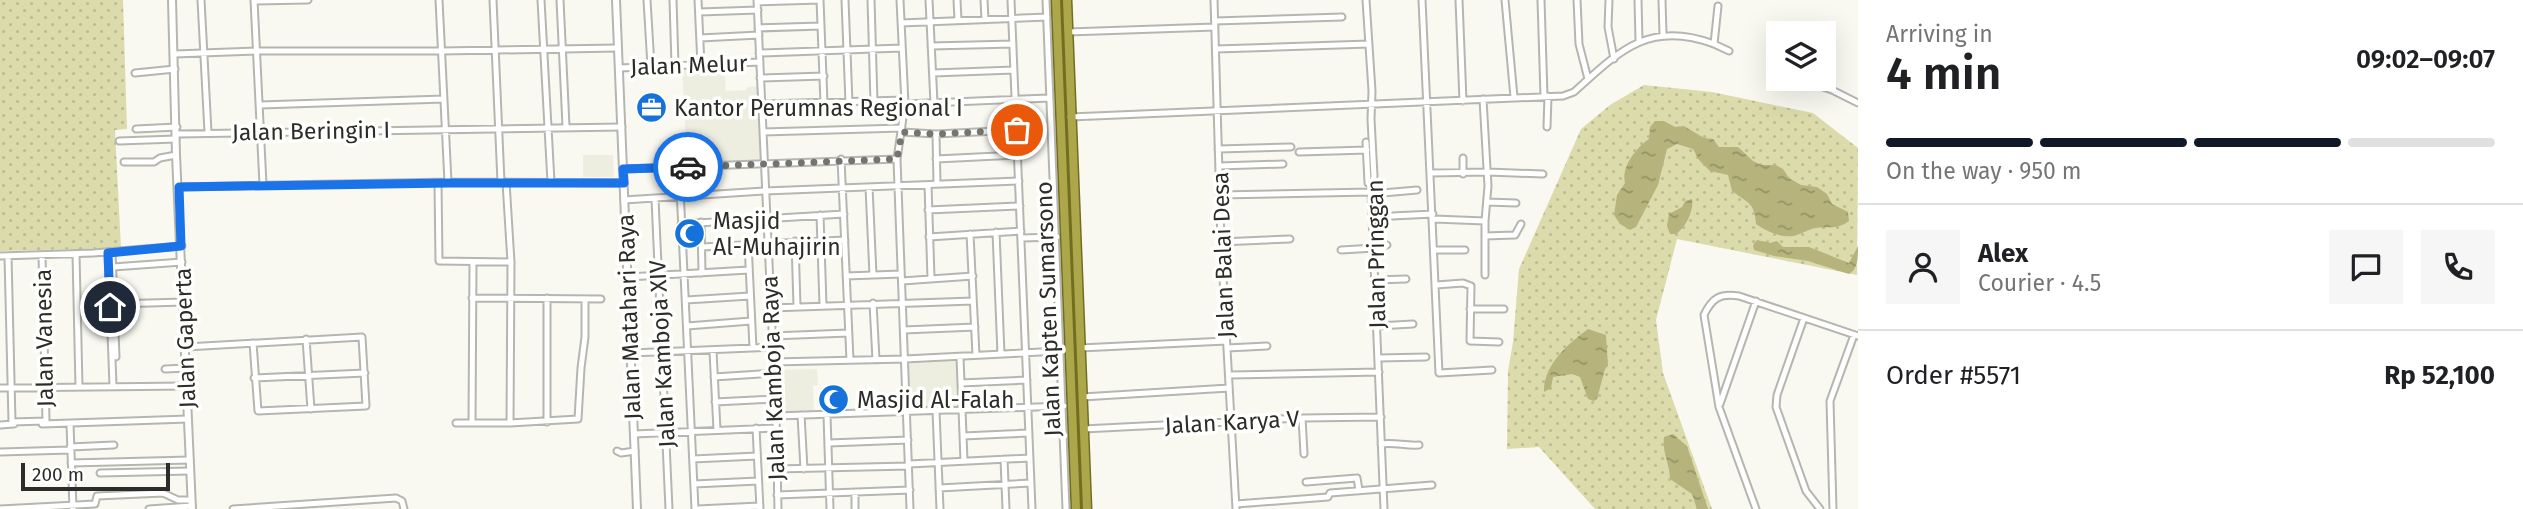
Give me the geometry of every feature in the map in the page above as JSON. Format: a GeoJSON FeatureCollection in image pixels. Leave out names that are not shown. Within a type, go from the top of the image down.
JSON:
{"type":"FeatureCollection","features":[{"type":"Feature","properties":{"kind":"highway","name":"Jalan Kapten Sumarsono"},"geometry":{"type":"LineString","coordinates":[[1056,0],[1076,509]]}},
{"type":"Feature","properties":{"kind":"highway","name":"Jalan Kapten Sumarsono"},"geometry":{"type":"LineString","coordinates":[[1066,0],[1087,509]]}},
{"type":"Feature","properties":{"kind":"street","name":"Jalan Gaperta"},"geometry":{"type":"LineString","coordinates":[[172,0],[176,155],[192,505]]}},
{"type":"Feature","properties":{"kind":"street"},"geometry":{"type":"LineString","coordinates":[[201,0],[208,132]]}},
{"type":"Feature","properties":{"kind":"street"},"geometry":{"type":"LineString","coordinates":[[263,185],[254,0],[308,0]]}},
{"type":"Feature","properties":{"kind":"street"},"geometry":{"type":"LineString","coordinates":[[439,0],[449,183]]}},
{"type":"Feature","properties":{"kind":"street"},"geometry":{"type":"LineString","coordinates":[[493,0],[498,128],[511,262],[510,423]]}},
{"type":"Feature","properties":{"kind":"street"},"geometry":{"type":"LineString","coordinates":[[541,0],[551,182]]}},
{"type":"Feature","properties":{"kind":"street"},"geometry":{"type":"LineString","coordinates":[[560,0],[566,127]]}},
{"type":"Feature","properties":{"kind":"street","name":"Jalan Matahari Raya"},"geometry":{"type":"LineString","coordinates":[[616,0],[637,509]]}},
{"type":"Feature","properties":{"kind":"street"},"geometry":{"type":"LineString","coordinates":[[647,0],[650,66]]}},
{"type":"Feature","properties":{"kind":"street"},"geometry":{"type":"LineString","coordinates":[[673,0],[675,65]]}},
{"type":"Feature","properties":{"kind":"street"},"geometry":{"type":"LineString","coordinates":[[698,0],[701,65]]}},
{"type":"Feature","properties":{"kind":"street"},"geometry":{"type":"LineString","coordinates":[[757,1],[820,0],[824,103]]}},
{"type":"Feature","properties":{"kind":"street"},"geometry":{"type":"LineString","coordinates":[[845,0],[849,103]]}},
{"type":"Feature","properties":{"kind":"street"},"geometry":{"type":"LineString","coordinates":[[871,0],[874,102]]}},
{"type":"Feature","properties":{"kind":"street"},"geometry":{"type":"LineString","coordinates":[[900,0],[905,102],[897,159],[910,509]]}},
{"type":"Feature","properties":{"kind":"street"},"geometry":{"type":"LineString","coordinates":[[929,0],[934,103]]}},
{"type":"Feature","properties":{"kind":"street"},"geometry":{"type":"LineString","coordinates":[[957,0],[958,20]]}},
{"type":"Feature","properties":{"kind":"street"},"geometry":{"type":"LineString","coordinates":[[984,0],[985,20]]}},
{"type":"Feature","properties":{"kind":"street"},"geometry":{"type":"LineString","coordinates":[[1011,0],[1032,509]]}},
{"type":"Feature","properties":{"kind":"street"},"geometry":{"type":"LineString","coordinates":[[1046,0],[1066,509]]}},
{"type":"Feature","properties":{"kind":"street","name":"Jalan Balai Desa"},"geometry":{"type":"LineString","coordinates":[[1214,0],[1221,242],[1236,506]]}},
{"type":"Feature","properties":{"kind":"street","name":"Jalan Pringgan"},"geometry":{"type":"LineString","coordinates":[[1366,0],[1384,509]]}},
{"type":"Feature","properties":{"kind":"street"},"geometry":{"type":"LineString","coordinates":[[1422,0],[1440,373],[1492,370]]}},
{"type":"Feature","properties":{"kind":"street"},"geometry":{"type":"LineString","coordinates":[[1459,0],[1463,101]]}},
{"type":"Feature","properties":{"kind":"street"},"geometry":{"type":"LineString","coordinates":[[1505,0],[1514,97]]}},
{"type":"Feature","properties":{"kind":"street"},"geometry":{"type":"LineString","coordinates":[[1542,0],[1547,127]]}},
{"type":"Feature","properties":{"kind":"street"},"geometry":{"type":"LineString","coordinates":[[1577,0],[1579,44],[1588,79]]}},
{"type":"Feature","properties":{"kind":"street"},"geometry":{"type":"LineString","coordinates":[[1609,0],[1608,27],[1614,59]]}},
{"type":"Feature","properties":{"kind":"street"},"geometry":{"type":"LineString","coordinates":[[1638,0],[1639,41]]}},
{"type":"Feature","properties":{"kind":"street"},"geometry":{"type":"LineString","coordinates":[[1662,0],[1663,34]]}},
{"type":"Feature","properties":{"kind":"street","name":"Jalan Kamboja Raya"},"geometry":{"type":"LineString","coordinates":[[757,1],[778,509]]}},
{"type":"Feature","properties":{"kind":"street"},"geometry":{"type":"LineString","coordinates":[[1714,44],[1718,6]]}},
{"type":"Feature","properties":{"kind":"street"},"geometry":{"type":"LineString","coordinates":[[699,12],[758,10]]}},
{"type":"Feature","properties":{"kind":"street"},"geometry":{"type":"LineString","coordinates":[[901,23],[1046,17]]}},
{"type":"Feature","properties":{"kind":"street"},"geometry":{"type":"LineString","coordinates":[[1068,32],[1342,17]]}},
{"type":"Feature","properties":{"kind":"street"},"geometry":{"type":"LineString","coordinates":[[758,28],[821,26]]}},
{"type":"Feature","properties":{"kind":"street"},"geometry":{"type":"LineString","coordinates":[[1070,113],[1217,111],[1570,94],[1639,41],[1663,34],[1695,37],[1729,51]]}},
{"type":"Feature","properties":{"kind":"street"},"geometry":{"type":"LineString","coordinates":[[700,38],[759,35]]}},
{"type":"Feature","properties":{"kind":"street"},"geometry":{"type":"LineString","coordinates":[[931,46],[1013,44]]}},
{"type":"Feature","properties":{"kind":"street"},"geometry":{"type":"LineString","coordinates":[[1216,50],[1369,44]]}},
{"type":"Feature","properties":{"kind":"street"},"geometry":{"type":"LineString","coordinates":[[175,54],[618,48]]}},
{"type":"Feature","properties":{"kind":"street"},"geometry":{"type":"LineString","coordinates":[[759,53],[902,48]]}},
{"type":"Feature","properties":{"kind":"street","name":"Jalan Melur"},"geometry":{"type":"LineString","coordinates":[[619,68],[760,62]]}},
{"type":"Feature","properties":{"kind":"street"},"geometry":{"type":"LineString","coordinates":[[135,73],[175,69]]}},
{"type":"Feature","properties":{"kind":"street"},"geometry":{"type":"LineString","coordinates":[[933,73],[1014,70]]}},
{"type":"Feature","properties":{"kind":"street"},"geometry":{"type":"LineString","coordinates":[[760,78],[824,76]]}},
{"type":"Feature","properties":{"kind":"street"},"geometry":{"type":"LineString","coordinates":[[1834,91],[1858,103]]}},
{"type":"Feature","properties":{"kind":"street"},"geometry":{"type":"LineString","coordinates":[[762,104],[934,103],[1049,98],[1060,103]]}},
{"type":"Feature","properties":{"kind":"street"},"geometry":{"type":"LineString","coordinates":[[260,104],[444,99]]}},
{"type":"Feature","properties":{"kind":"street"},"geometry":{"type":"LineString","coordinates":[[1483,99],[1488,172],[1485,275]]}},
{"type":"Feature","properties":{"kind":"street","name":"Jalan Beringin I"},"geometry":{"type":"LineString","coordinates":[[176,133],[622,127]]}},
{"type":"Feature","properties":{"kind":"street"},"geometry":{"type":"LineString","coordinates":[[136,129],[176,133]]}},
{"type":"Feature","properties":{"kind":"street"},"geometry":{"type":"LineString","coordinates":[[763,132],[902,130],[936,134],[1017,130]]}},
{"type":"Feature","properties":{"kind":"street"},"geometry":{"type":"LineString","coordinates":[[119,141],[176,133]]}},
{"type":"Feature","properties":{"kind":"street"},"geometry":{"type":"LineString","coordinates":[[936,134],[937,184]]}},
{"type":"Feature","properties":{"kind":"street"},"geometry":{"type":"LineString","coordinates":[[1366,142],[1368,183],[1371,191]]}},
{"type":"Feature","properties":{"kind":"street"},"geometry":{"type":"LineString","coordinates":[[1218,149],[1291,147]]}},
{"type":"Feature","properties":{"kind":"street"},"geometry":{"type":"LineString","coordinates":[[1299,152],[1367,150]]}},
{"type":"Feature","properties":{"kind":"street"},"geometry":{"type":"LineString","coordinates":[[124,162],[154,162],[176,155]]}},
{"type":"Feature","properties":{"kind":"street"},"geometry":{"type":"LineString","coordinates":[[936,159],[1018,155]]}},
{"type":"Feature","properties":{"kind":"street"},"geometry":{"type":"LineString","coordinates":[[1463,158],[1463,174]]}},
{"type":"Feature","properties":{"kind":"street"},"geometry":{"type":"LineString","coordinates":[[841,159],[849,360]]}},
{"type":"Feature","properties":{"kind":"street"},"geometry":{"type":"LineString","coordinates":[[623,169],[897,159]]}},
{"type":"Feature","properties":{"kind":"street"},"geometry":{"type":"LineString","coordinates":[[1219,166],[1283,164]]}},
{"type":"Feature","properties":{"kind":"street"},"geometry":{"type":"LineString","coordinates":[[679,167],[696,509],[759,508],[756,428]]}},
{"type":"Feature","properties":{"kind":"street"},"geometry":{"type":"LineString","coordinates":[[1430,173],[1543,174]]}},
{"type":"Feature","properties":{"kind":"street"},"geometry":{"type":"LineString","coordinates":[[624,200],[765,191],[1019,181]]}},
{"type":"Feature","properties":{"kind":"street"},"geometry":{"type":"LineString","coordinates":[[438,183],[439,261],[511,262]]}},
{"type":"Feature","properties":{"kind":"street"},"geometry":{"type":"LineString","coordinates":[[179,187],[624,183]]}},
{"type":"Feature","properties":{"kind":"street"},"geometry":{"type":"LineString","coordinates":[[928,185],[931,278]]}},
{"type":"Feature","properties":{"kind":"street"},"geometry":{"type":"LineString","coordinates":[[869,187],[873,275]]}},
{"type":"Feature","properties":{"kind":"street"},"geometry":{"type":"LineString","coordinates":[[1219,195],[1417,190]]}},
{"type":"Feature","properties":{"kind":"street","name":"Jalan Kamboja XIV"},"geometry":{"type":"LineString","coordinates":[[655,199],[669,509]]}},
{"type":"Feature","properties":{"kind":"street"},"geometry":{"type":"LineString","coordinates":[[1487,202],[1517,203]]}},
{"type":"Feature","properties":{"kind":"street"},"geometry":{"type":"LineString","coordinates":[[928,210],[1020,206]]}},
{"type":"Feature","properties":{"kind":"street"},"geometry":{"type":"LineString","coordinates":[[681,223],[844,214]]}},
{"type":"Feature","properties":{"kind":"street"},"geometry":{"type":"LineString","coordinates":[[820,215],[823,305]]}},
{"type":"Feature","properties":{"kind":"street"},"geometry":{"type":"LineString","coordinates":[[1372,217],[1434,217],[1485,221]]}},
{"type":"Feature","properties":{"kind":"street"},"geometry":{"type":"LineString","coordinates":[[701,222],[702,273]]}},
{"type":"Feature","properties":{"kind":"street"},"geometry":{"type":"LineString","coordinates":[[1485,236],[1514,235],[1521,225]]}},
{"type":"Feature","properties":{"kind":"street"},"geometry":{"type":"LineString","coordinates":[[929,237],[1021,231]]}},
{"type":"Feature","properties":{"kind":"street"},"geometry":{"type":"LineString","coordinates":[[996,232],[1001,354]]}},
{"type":"Feature","properties":{"kind":"street"},"geometry":{"type":"LineString","coordinates":[[970,234],[976,355]]}},
{"type":"Feature","properties":{"kind":"street"},"geometry":{"type":"LineString","coordinates":[[1022,239],[1057,237]]}},
{"type":"Feature","properties":{"kind":"street"},"geometry":{"type":"LineString","coordinates":[[1221,242],[1290,239]]}},
{"type":"Feature","properties":{"kind":"street"},"geometry":{"type":"LineString","coordinates":[[702,247],[845,240]]}},
{"type":"Feature","properties":{"kind":"street"},"geometry":{"type":"LineString","coordinates":[[794,241],[796,306]]}},
{"type":"Feature","properties":{"kind":"street"},"geometry":{"type":"LineString","coordinates":[[748,243],[753,348]]}},
{"type":"Feature","properties":{"kind":"street"},"geometry":{"type":"LineString","coordinates":[[1341,250],[1387,245]]}},
{"type":"Feature","properties":{"kind":"street"},"geometry":{"type":"LineString","coordinates":[[0,256],[76,254],[181,246]]}},
{"type":"Feature","properties":{"kind":"street"},"geometry":{"type":"LineString","coordinates":[[1434,250],[1465,250]]}},
{"type":"Feature","properties":{"kind":"street"},"geometry":{"type":"LineString","coordinates":[[110,252],[117,357]]}},
{"type":"Feature","properties":{"kind":"street"},"geometry":{"type":"LineString","coordinates":[[110,252],[114,386]]}},
{"type":"Feature","properties":{"kind":"street"},"geometry":{"type":"LineString","coordinates":[[76,254],[79,387]]}},
{"type":"Feature","properties":{"kind":"street","name":"Jalan Vanesia"},"geometry":{"type":"LineString","coordinates":[[10,387],[12,422],[46,421],[42,255]]}},
{"type":"Feature","properties":{"kind":"street"},"geometry":{"type":"LineString","coordinates":[[8,256],[10,387]]}},
{"type":"Feature","properties":{"kind":"street"},"geometry":{"type":"LineString","coordinates":[[113,267],[182,262]]}},
{"type":"Feature","properties":{"kind":"street"},"geometry":{"type":"LineString","coordinates":[[472,423],[473,263]]}},
{"type":"Feature","properties":{"kind":"street"},"geometry":{"type":"LineString","coordinates":[[628,277],[749,270]]}},
{"type":"Feature","properties":{"kind":"street"},"geometry":{"type":"LineString","coordinates":[[846,276],[973,276]]}},
{"type":"Feature","properties":{"kind":"street"},"geometry":{"type":"LineString","coordinates":[[1375,280],[1406,279]]}},
{"type":"Feature","properties":{"kind":"street"},"geometry":{"type":"LineString","coordinates":[[1436,285],[1463,283],[1471,286],[1470,341],[1499,342]]}},
{"type":"Feature","properties":{"kind":"street"},"geometry":{"type":"LineString","coordinates":[[173,286],[183,285]]}},
{"type":"Feature","properties":{"kind":"street"},"geometry":{"type":"LineString","coordinates":[[1756,509],[1719,407],[1704,315],[1714,298],[1723,295],[1756,301],[1856,336],[1830,401],[1833,509]]}},
{"type":"Feature","properties":{"kind":"street"},"geometry":{"type":"LineString","coordinates":[[686,300],[750,296]]}},
{"type":"Feature","properties":{"kind":"street"},"geometry":{"type":"LineString","coordinates":[[472,298],[601,299]]}},
{"type":"Feature","properties":{"kind":"street"},"geometry":{"type":"LineString","coordinates":[[547,298],[547,422]]}},
{"type":"Feature","properties":{"kind":"street"},"geometry":{"type":"LineString","coordinates":[[456,423],[578,419],[580,368],[586,337],[585,300]]}},
{"type":"Feature","properties":{"kind":"street"},"geometry":{"type":"LineString","coordinates":[[771,308],[974,301]]}},
{"type":"Feature","properties":{"kind":"street"},"geometry":{"type":"LineString","coordinates":[[1719,407],[1756,301]]}},
{"type":"Feature","properties":{"kind":"street"},"geometry":{"type":"LineString","coordinates":[[114,303],[184,302]]}},
{"type":"Feature","properties":{"kind":"street"},"geometry":{"type":"LineString","coordinates":[[873,303],[876,360]]}},
{"type":"Feature","properties":{"kind":"street"},"geometry":{"type":"LineString","coordinates":[[1470,309],[1504,309]]}},
{"type":"Feature","properties":{"kind":"street"},"geometry":{"type":"LineString","coordinates":[[1804,318],[1776,395],[1776,407],[1806,491],[1820,509]]}},
{"type":"Feature","properties":{"kind":"street"},"geometry":{"type":"LineString","coordinates":[[687,326],[751,321]]}},
{"type":"Feature","properties":{"kind":"street"},"geometry":{"type":"LineString","coordinates":[[1377,326],[1413,324]]}},
{"type":"Feature","properties":{"kind":"street"},"geometry":{"type":"LineString","coordinates":[[904,330],[975,327]]}},
{"type":"Feature","properties":{"kind":"street"},"geometry":{"type":"LineString","coordinates":[[772,336],[848,332]]}},
{"type":"Feature","properties":{"kind":"street"},"geometry":{"type":"LineString","coordinates":[[186,347],[306,339],[362,337],[367,402],[364,407],[258,411],[253,343]]}},
{"type":"Feature","properties":{"kind":"street"},"geometry":{"type":"LineString","coordinates":[[306,339],[311,410]]}},
{"type":"Feature","properties":{"kind":"street"},"geometry":{"type":"LineString","coordinates":[[1080,348],[1226,341]]}},
{"type":"Feature","properties":{"kind":"street"},"geometry":{"type":"LineString","coordinates":[[1227,348],[1267,346]]}},
{"type":"Feature","properties":{"kind":"street"},"geometry":{"type":"LineString","coordinates":[[631,354],[773,347]]}},
{"type":"Feature","properties":{"kind":"street"},"geometry":{"type":"LineString","coordinates":[[713,351],[717,430]]}},
{"type":"Feature","properties":{"kind":"street"},"geometry":{"type":"LineString","coordinates":[[773,362],[960,357],[1061,351]]}},
{"type":"Feature","properties":{"kind":"street"},"geometry":{"type":"LineString","coordinates":[[960,357],[964,461]]}},
{"type":"Feature","properties":{"kind":"street"},"geometry":{"type":"LineString","coordinates":[[1379,358],[1426,357]]}},
{"type":"Feature","properties":{"kind":"street"},"geometry":{"type":"LineString","coordinates":[[165,369],[187,368]]}},
{"type":"Feature","properties":{"kind":"street"},"geometry":{"type":"LineString","coordinates":[[1229,375],[1379,372]]}},
{"type":"Feature","properties":{"kind":"street"},"geometry":{"type":"LineString","coordinates":[[254,379],[365,373]]}},
{"type":"Feature","properties":{"kind":"street"},"geometry":{"type":"LineString","coordinates":[[714,377],[774,373]]}},
{"type":"Feature","properties":{"kind":"street"},"geometry":{"type":"LineString","coordinates":[[961,383],[1027,380]]}},
{"type":"Feature","properties":{"kind":"street"},"geometry":{"type":"LineString","coordinates":[[0,388],[187,386]]}},
{"type":"Feature","properties":{"kind":"street"},"geometry":{"type":"LineString","coordinates":[[1082,397],[1229,388]]}},
{"type":"Feature","properties":{"kind":"street"},"geometry":{"type":"LineString","coordinates":[[715,402],[775,399]]}},
{"type":"Feature","properties":{"kind":"street"},"geometry":{"type":"LineString","coordinates":[[776,416],[1064,406]]}},
{"type":"Feature","properties":{"kind":"street"},"geometry":{"type":"LineString","coordinates":[[936,411],[940,509]]}},
{"type":"Feature","properties":{"kind":"street"},"geometry":{"type":"LineString","coordinates":[[801,415],[804,468]]}},
{"type":"Feature","properties":{"kind":"street"},"geometry":{"type":"LineString","coordinates":[[827,415],[830,509]]}},
{"type":"Feature","properties":{"kind":"street","name":"Jalan Karya V"},"geometry":{"type":"LineString","coordinates":[[1083,429],[1302,418],[1381,417]]}},
{"type":"Feature","properties":{"kind":"street"},"geometry":{"type":"LineString","coordinates":[[1302,418],[1304,454]]}},
{"type":"Feature","properties":{"kind":"street"},"geometry":{"type":"LineString","coordinates":[[0,425],[188,419]]}},
{"type":"Feature","properties":{"kind":"street"},"geometry":{"type":"LineString","coordinates":[[70,424],[73,507]]}},
{"type":"Feature","properties":{"kind":"street"},"geometry":{"type":"LineString","coordinates":[[634,434],[776,428]]}},
{"type":"Feature","properties":{"kind":"street"},"geometry":{"type":"LineString","coordinates":[[963,436],[1029,433]]}},
{"type":"Feature","properties":{"kind":"street"},"geometry":{"type":"LineString","coordinates":[[829,443],[908,440]]}},
{"type":"Feature","properties":{"kind":"street"},"geometry":{"type":"LineString","coordinates":[[1381,444],[1396,442],[1407,446],[1419,445]]}},
{"type":"Feature","properties":{"kind":"street"},"geometry":{"type":"LineString","coordinates":[[0,452],[114,444]]}},
{"type":"Feature","properties":{"kind":"street"},"geometry":{"type":"LineString","coordinates":[[617,451],[635,451]]}},
{"type":"Feature","properties":{"kind":"street"},"geometry":{"type":"LineString","coordinates":[[693,459],[757,456]]}},
{"type":"Feature","properties":{"kind":"street"},"geometry":{"type":"LineString","coordinates":[[776,469],[1030,458]]}},
{"type":"Feature","properties":{"kind":"street"},"geometry":{"type":"LineString","coordinates":[[1004,459],[1006,509]]}},
{"type":"Feature","properties":{"kind":"street"},"geometry":{"type":"LineString","coordinates":[[71,463],[190,460]]}},
{"type":"Feature","properties":{"kind":"street"},"geometry":{"type":"LineString","coordinates":[[100,473],[190,471]]}},
{"type":"Feature","properties":{"kind":"street"},"geometry":{"type":"LineString","coordinates":[[1306,482],[1357,478],[1359,490]]}},
{"type":"Feature","properties":{"kind":"street"},"geometry":{"type":"LineString","coordinates":[[694,484],[758,481]]}},
{"type":"Feature","properties":{"kind":"street"},"geometry":{"type":"LineString","coordinates":[[939,488],[1031,483]]}},
{"type":"Feature","properties":{"kind":"street"},"geometry":{"type":"LineString","coordinates":[[1236,506],[1261,506],[1328,497],[1330,493],[1432,485]]}},
{"type":"Feature","properties":{"kind":"street"},"geometry":{"type":"LineString","coordinates":[[777,495],[910,490]]}},
{"type":"Feature","properties":{"kind":"street"},"geometry":{"type":"LineString","coordinates":[[0,509],[73,507],[95,504],[97,496],[163,493],[192,505]]}},
{"type":"Feature","properties":{"kind":"street"},"geometry":{"type":"LineString","coordinates":[[855,493],[856,509]]}},
{"type":"Feature","properties":{"kind":"street"},"geometry":{"type":"LineString","coordinates":[[233,509],[396,498],[403,506]]}},
{"type":"Feature","properties":{"kind":"street"},"geometry":{"type":"LineString","coordinates":[[149,509],[192,505]]}},
{"type":"Feature","properties":{"kind":"shaded area"},"geometry":{"type":"Polygon","coordinates":[[[724,65],[726,91],[759,86],[762,160],[687,163],[682,68],[724,65]]]}},
{"type":"Feature","properties":{"kind":"shaded area"},"geometry":{"type":"Polygon","coordinates":[[[583,155],[613,155],[614,177],[583,177],[583,155]]]}},
{"type":"Feature","properties":{"kind":"shaded area"},"geometry":{"type":"Polygon","coordinates":[[[958,359],[958,409],[910,411],[908,362],[958,359]]]}},
{"type":"Feature","properties":{"kind":"shaded area"},"geometry":{"type":"Polygon","coordinates":[[[817,369],[818,385],[813,386],[814,412],[778,413],[776,370],[817,369]]]}},
{"type":"Feature","properties":{"kind":"green space"},"geometry":{"type":"Polygon","coordinates":[[[0,0],[123,0],[127,129],[115,130],[121,248],[0,251],[0,0]]]}},
{"type":"Feature","properties":{"kind":"green space"},"geometry":{"type":"Polygon","coordinates":[[[1644,85],[1712,92],[1813,113],[1858,148],[1857,275],[1677,239],[1656,320],[1663,373],[1712,509],[1595,509],[1539,447],[1507,449],[1508,371],[1519,269],[1581,129],[1610,105],[1644,85]]]}},
{"type":"Feature","properties":{"kind":"water"},"geometry":{"type":"Polygon","coordinates":[[[1655,121],[1664,121],[1675,127],[1684,126],[1704,138],[1713,139],[1719,147],[1738,147],[1761,165],[1776,165],[1801,185],[1817,187],[1827,194],[1832,204],[1848,212],[1849,221],[1841,226],[1820,227],[1794,236],[1769,231],[1756,224],[1752,207],[1732,191],[1728,175],[1710,171],[1693,149],[1677,144],[1667,149],[1658,185],[1636,227],[1630,230],[1620,224],[1614,215],[1617,195],[1625,183],[1627,164],[1639,147],[1649,139],[1650,127],[1655,121]]]}},
{"type":"Feature","properties":{"kind":"water"},"geometry":{"type":"Polygon","coordinates":[[[1692,199],[1692,209],[1686,223],[1676,234],[1670,234],[1667,226],[1669,214],[1682,207],[1685,201],[1692,199]]]}},
{"type":"Feature","properties":{"kind":"water"},"geometry":{"type":"Polygon","coordinates":[[[1757,240],[1770,243],[1777,241],[1783,247],[1809,247],[1849,263],[1858,246],[1857,262],[1849,274],[1808,261],[1754,250],[1753,245],[1757,240]]]}},
{"type":"Feature","properties":{"kind":"water"},"geometry":{"type":"Polygon","coordinates":[[[1588,329],[1606,335],[1608,366],[1597,399],[1588,399],[1580,377],[1572,374],[1553,377],[1551,388],[1544,392],[1552,364],[1565,348],[1588,329]]]}},
{"type":"Feature","properties":{"kind":"water"},"geometry":{"type":"Polygon","coordinates":[[[1673,434],[1687,446],[1708,509],[1697,509],[1692,494],[1670,479],[1664,437],[1673,434]]]}},
{"type":"Feature","properties":{"kind":"way so far"},"geometry":{"type":"LineString","coordinates":[[688,167],[841,159],[897,159],[902,132],[936,134],[1017,130]]}},
{"type":"Feature","properties":{"kind":"place","name":"Kantor Perumnas Regional I"},"geometry":{"type":"Point","coordinates":[651,108]}},
{"type":"Feature","properties":{"kind":"place","name":"Masjid Al-Muhajirin"},"geometry":{"type":"Point","coordinates":[690,234]}},
{"type":"Feature","properties":{"kind":"place","name":"Masjid Al-Falah"},"geometry":{"type":"Point","coordinates":[834,400]}},
{"type":"Feature","properties":{"kind":"route"},"geometry":{"type":"LineString","coordinates":[[110,307],[108,253],[181,246],[179,187],[624,183],[623,169],[688,167]]}}]}
